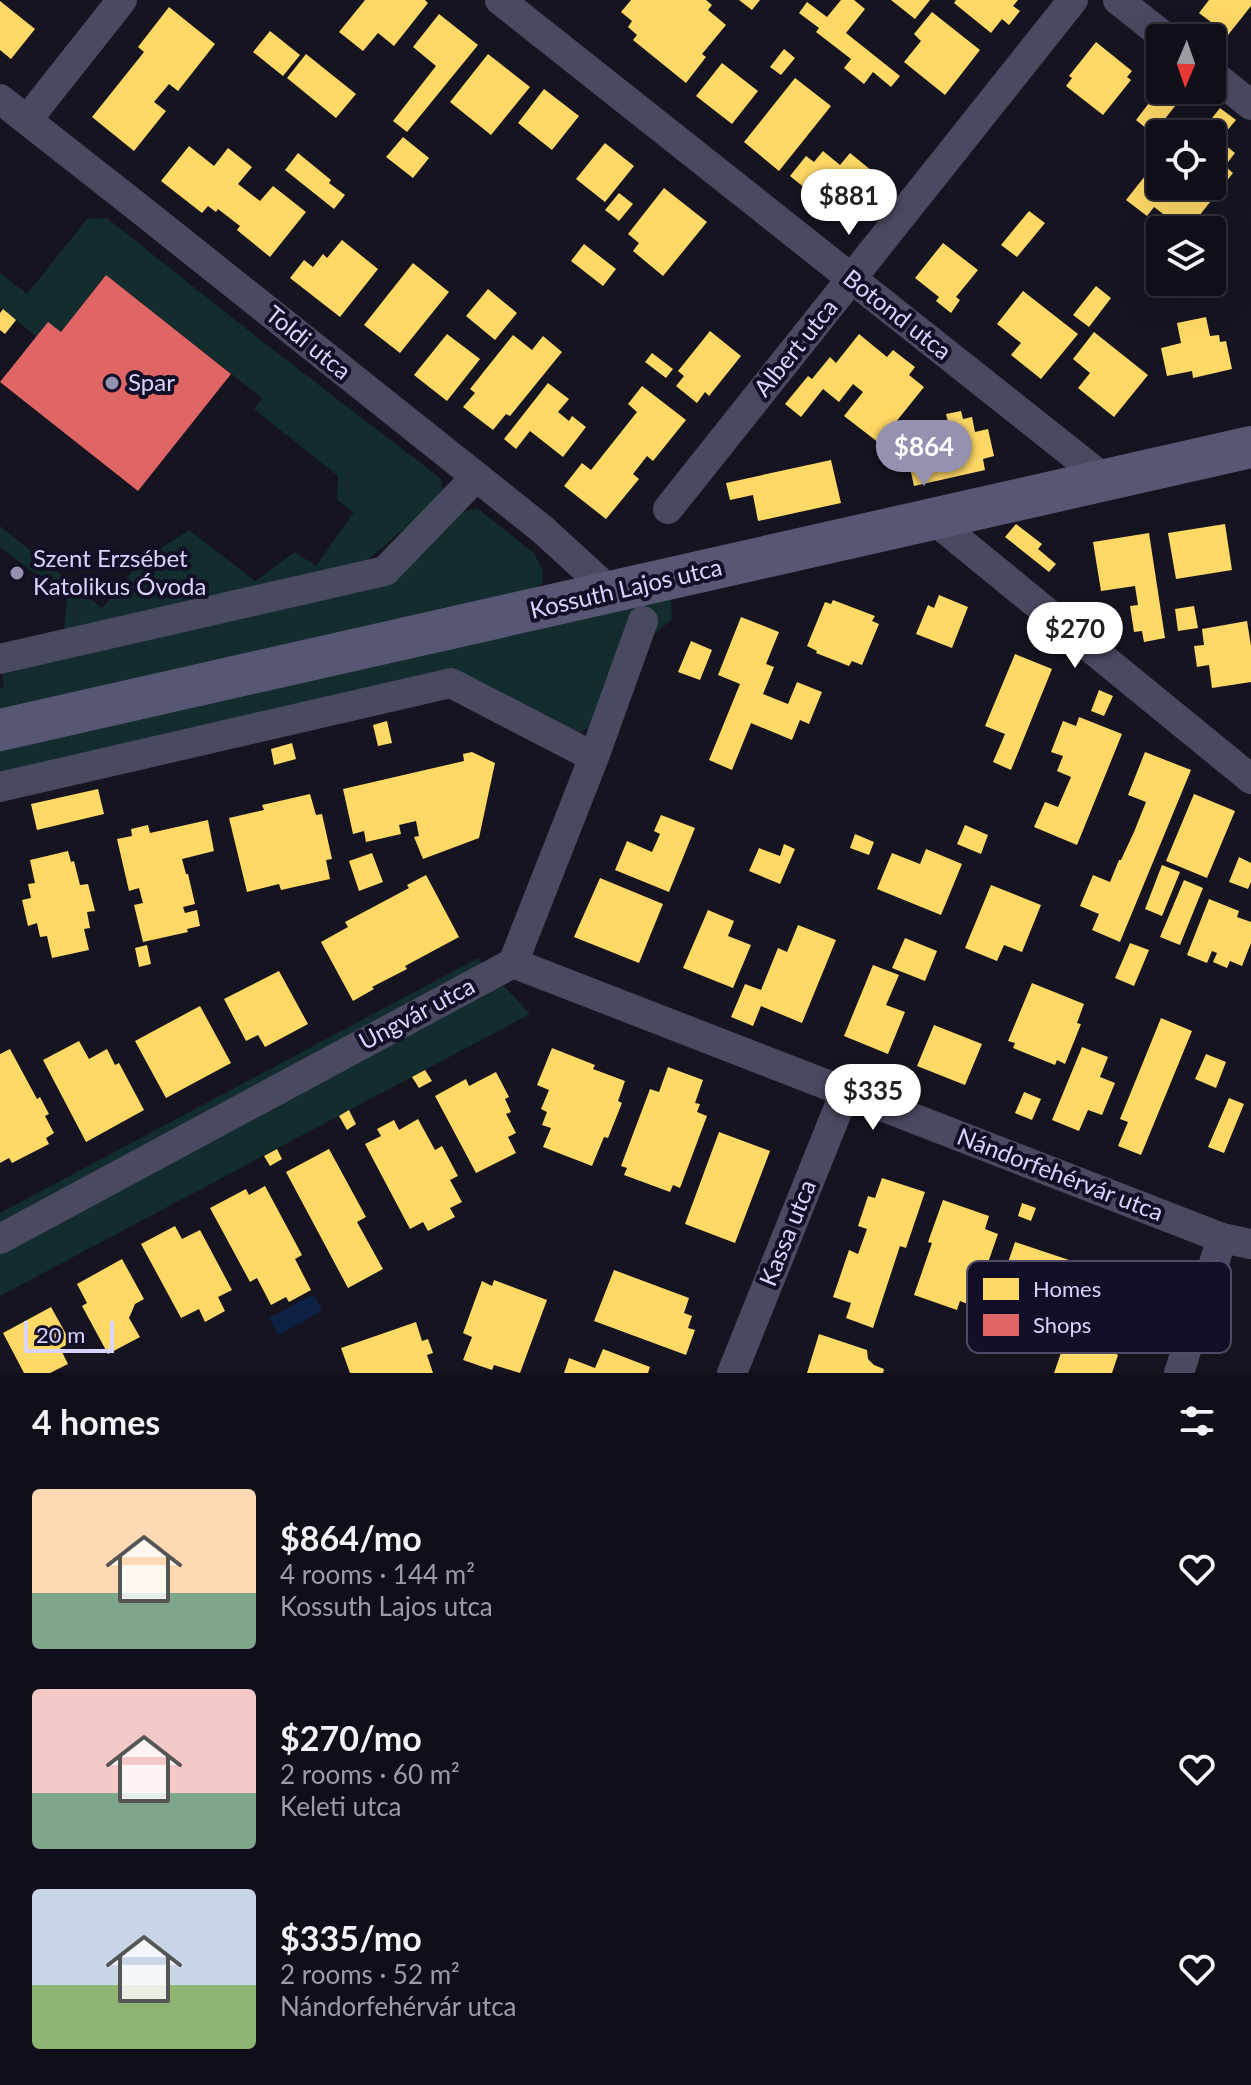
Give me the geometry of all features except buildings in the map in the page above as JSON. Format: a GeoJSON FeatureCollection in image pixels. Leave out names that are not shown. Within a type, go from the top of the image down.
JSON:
{"type":"FeatureCollection","features":[{"type":"Feature","properties":{"kind":"street"},"geometry":{"type":"LineString","coordinates":[[27,120],[122,0]]}},
{"type":"Feature","properties":{"kind":"street","name":"Botond utca"},"geometry":{"type":"LineString","coordinates":[[500,0],[1107,481]]}},
{"type":"Feature","properties":{"kind":"street","name":"Albert utca"},"geometry":{"type":"LineString","coordinates":[[668,509],[1073,0]]}},
{"type":"Feature","properties":{"kind":"street"},"geometry":{"type":"LineString","coordinates":[[1118,0],[1148,24]]}},
{"type":"Feature","properties":{"kind":"street"},"geometry":{"type":"LineString","coordinates":[[1226,85],[1251,105]]}},
{"type":"Feature","properties":{"kind":"street","name":"Toldi utca"},"geometry":{"type":"LineString","coordinates":[[0,99],[542,529],[611,592]]}},
{"type":"Feature","properties":{"kind":"street","name":"Kossuth Lajos utca"},"geometry":{"type":"LineString","coordinates":[[0,730],[1251,447]]}},
{"type":"Feature","properties":{"kind":"street"},"geometry":{"type":"LineString","coordinates":[[0,659],[385,571],[476,477]]}},
{"type":"Feature","properties":{"kind":"street"},"geometry":{"type":"LineString","coordinates":[[934,520],[1251,779]]}},
{"type":"Feature","properties":{"kind":"street"},"geometry":{"type":"LineString","coordinates":[[513,963],[594,757],[643,621]]}},
{"type":"Feature","properties":{"kind":"street"},"geometry":{"type":"LineString","coordinates":[[0,787],[451,683],[594,757]]}},
{"type":"Feature","properties":{"kind":"street","name":"Nándorfehérvár utca"},"geometry":{"type":"LineString","coordinates":[[513,963],[1222,1238],[1251,1244]]}},
{"type":"Feature","properties":{"kind":"street","name":"Ungvár utca"},"geometry":{"type":"LineString","coordinates":[[0,1239],[513,963]]}},
{"type":"Feature","properties":{"kind":"street","name":"Kassa utca"},"geometry":{"type":"LineString","coordinates":[[732,1373],[845,1092]]}},
{"type":"Feature","properties":{"kind":"street"},"geometry":{"type":"LineString","coordinates":[[1215,1261],[1222,1238]]}},
{"type":"Feature","properties":{"kind":"street"},"geometry":{"type":"LineString","coordinates":[[1179,1373],[1185,1353]]}},
{"type":"Feature","properties":{"kind":"green space"},"geometry":{"type":"Polygon","coordinates":[[[107,218],[440,478],[443,489],[438,500],[364,563],[64,631],[67,598],[0,547],[0,526],[102,608],[142,560],[189,530],[255,581],[295,552],[316,566],[354,512],[337,500],[338,476],[254,409],[262,398],[106,275],[61,332],[48,322],[37,337],[0,307],[0,273],[27,294],[87,219],[107,218]]]}},
{"type":"Feature","properties":{"kind":"green space"},"geometry":{"type":"Polygon","coordinates":[[[477,508],[534,553],[543,571],[543,582],[531,593],[0,711],[0,689],[4,687],[2,674],[368,588],[391,579],[463,512],[477,508]]]}},
{"type":"Feature","properties":{"kind":"green space"},"geometry":{"type":"Polygon","coordinates":[[[671,599],[672,620],[651,636],[596,724],[581,732],[440,673],[0,777],[0,749],[671,599]]]}},
{"type":"Feature","properties":{"kind":"green space"},"geometry":{"type":"Polygon","coordinates":[[[478,958],[530,1014],[0,1296],[0,1213],[478,958]]]}},
{"type":"Feature","properties":{"kind":"water"},"geometry":{"type":"Polygon","coordinates":[[[314,1294],[322,1311],[278,1335],[269,1318],[314,1294]]]}},
{"type":"Feature","properties":{"kind":"place","name":"Spar"},"geometry":{"type":"Point","coordinates":[112,383]}},
{"type":"Feature","properties":{"kind":"place","name":"Szent Erzsébet Katolikus Óvoda"},"geometry":{"type":"Point","coordinates":[17,573]}}]}
